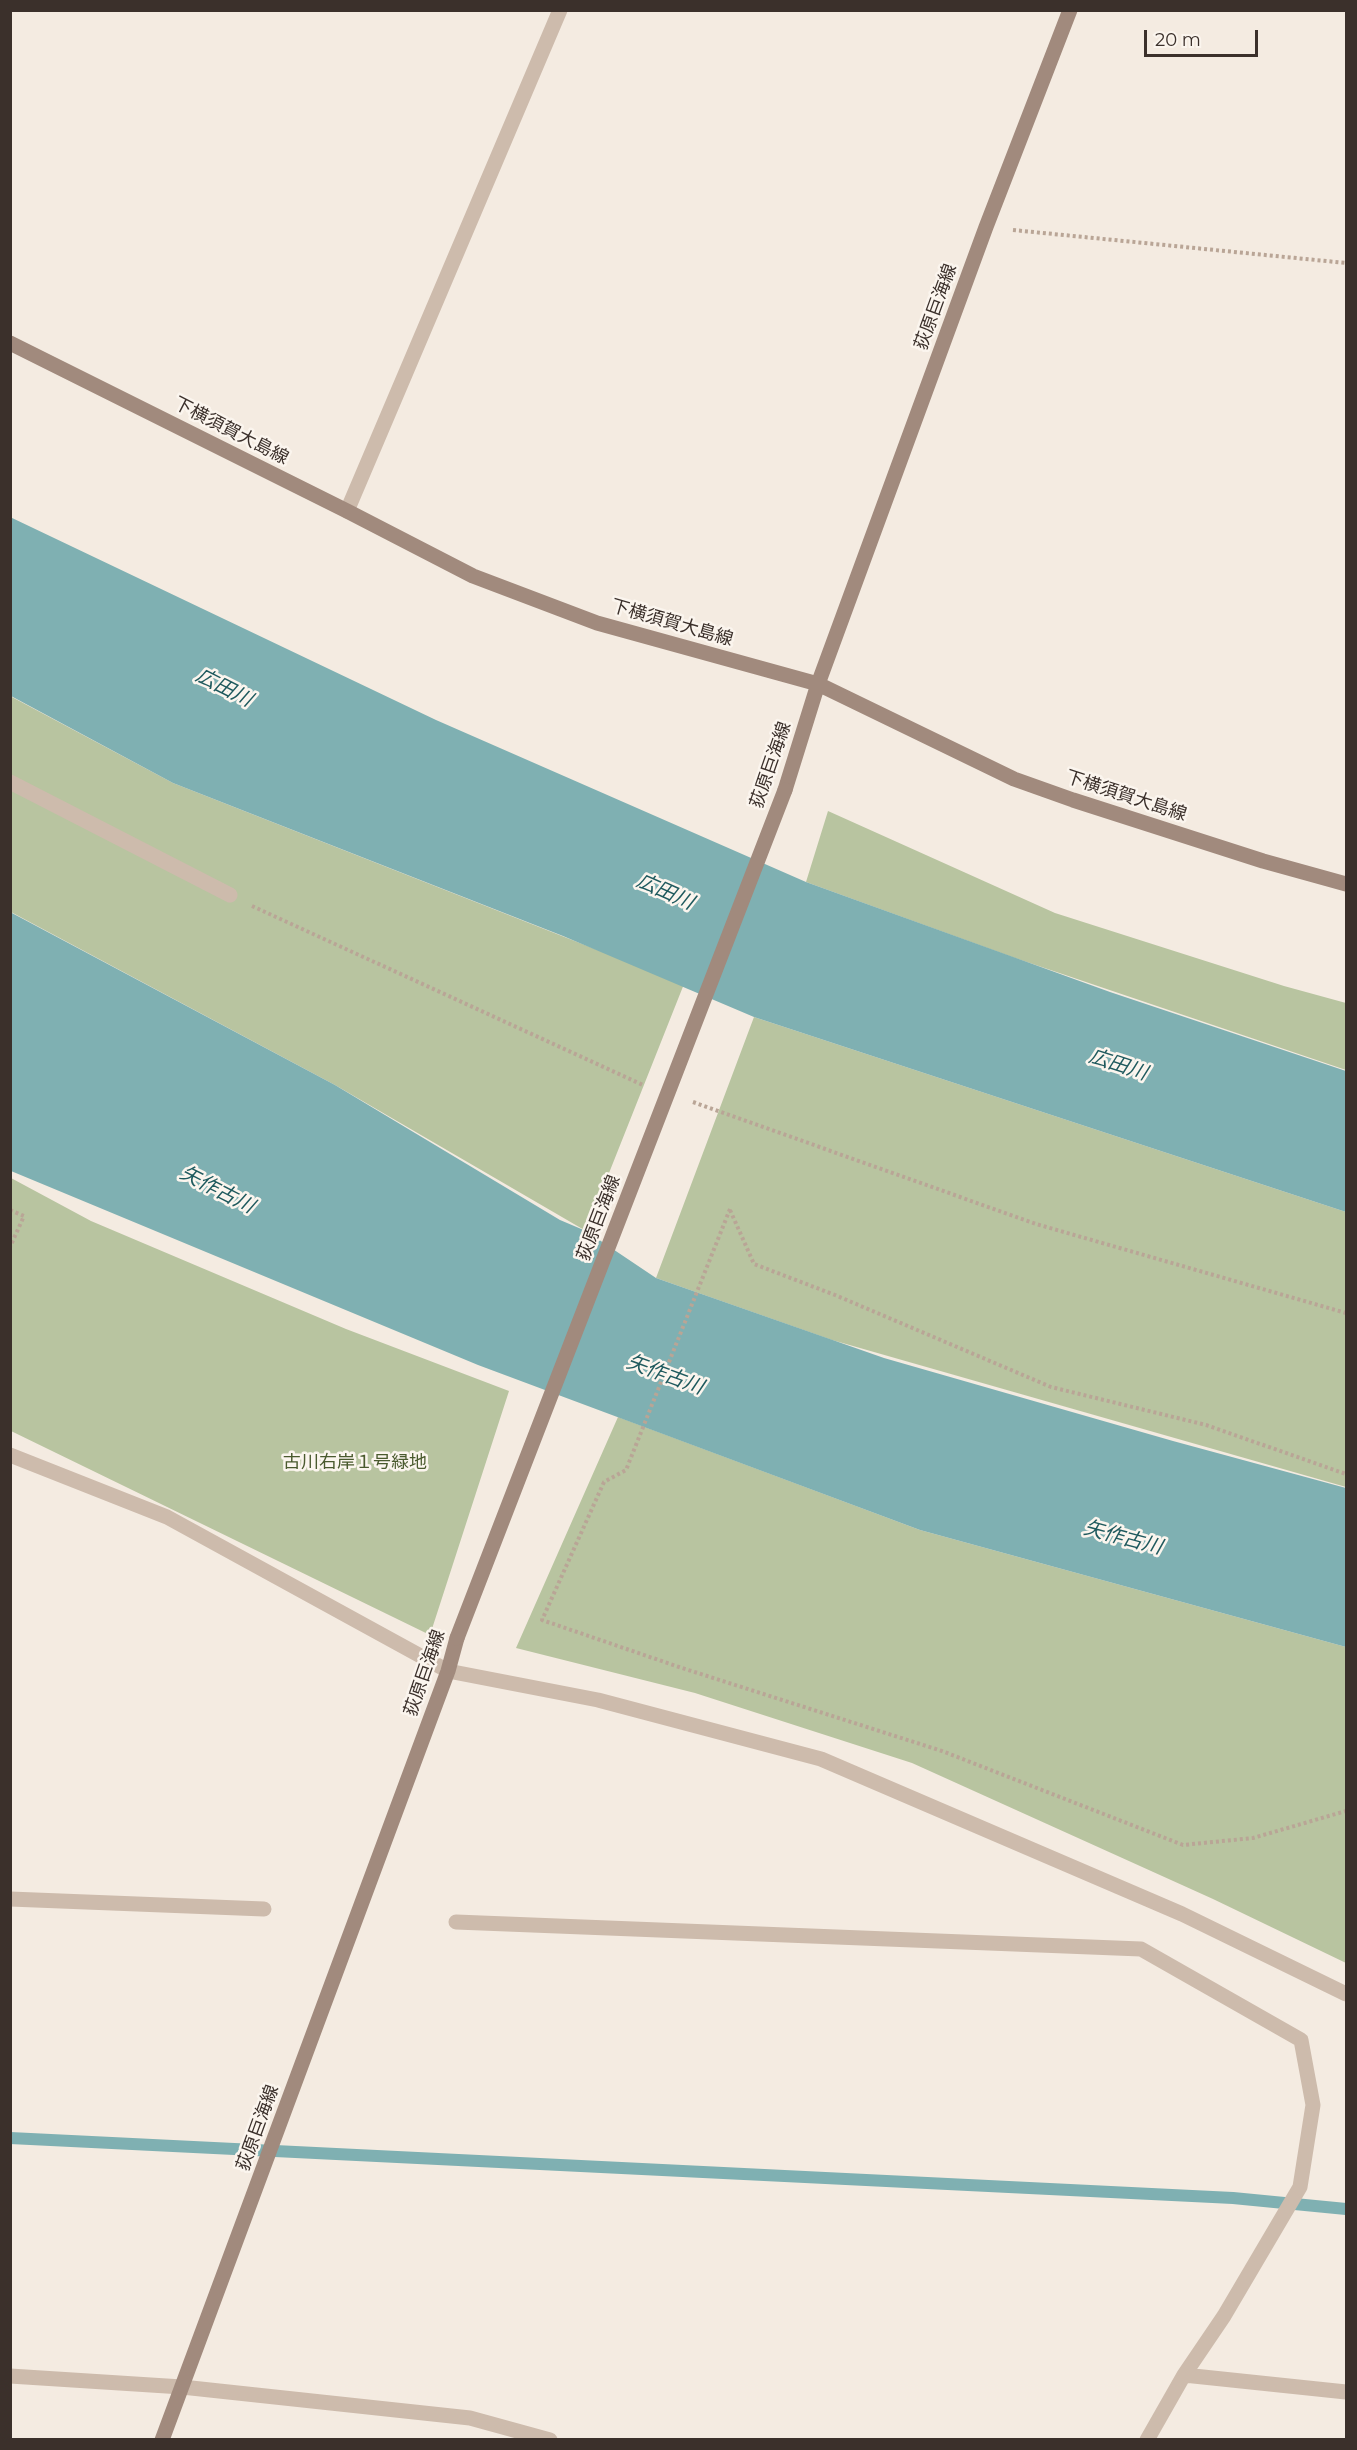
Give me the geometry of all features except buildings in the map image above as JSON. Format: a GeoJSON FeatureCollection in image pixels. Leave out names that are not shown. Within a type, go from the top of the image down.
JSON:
{"type":"FeatureCollection","features":[{"type":"Feature","properties":{"kind":"main road","name":"荻原巨海線"},"geometry":{"type":"LineString","coordinates":[[162,2439],[448,1671],[458,1638],[785,790],[818,684],[986,227],[1071,10]]}},
{"type":"Feature","properties":{"kind":"main road","name":"下横須賀大島線"},"geometry":{"type":"LineString","coordinates":[[10,343],[473,576],[597,623],[818,684],[1014,779],[1252,857],[1347,884]]}},
{"type":"Feature","properties":{"kind":"street"},"geometry":{"type":"LineString","coordinates":[[347,511],[560,10]]}},
{"type":"Feature","properties":{"kind":"street"},"geometry":{"type":"LineString","coordinates":[[10,782],[230,895]]}},
{"type":"Feature","properties":{"kind":"street"},"geometry":{"type":"LineString","coordinates":[[10,1455],[167,1517],[448,1671],[598,1700],[821,1759],[1182,1914],[1347,1994]]}},
{"type":"Feature","properties":{"kind":"street"},"geometry":{"type":"LineString","coordinates":[[10,1899],[264,1910]]}},
{"type":"Feature","properties":{"kind":"street"},"geometry":{"type":"LineString","coordinates":[[456,1922],[1141,1949],[1301,2040],[1313,2105],[1300,2187],[1224,2316],[1184,2375],[1147,2439]]}},
{"type":"Feature","properties":{"kind":"street"},"geometry":{"type":"LineString","coordinates":[[1184,2375],[1347,2392]]}},
{"type":"Feature","properties":{"kind":"street"},"geometry":{"type":"LineString","coordinates":[[10,2376],[182,2387],[470,2418],[550,2439]]}},
{"type":"Feature","properties":{"kind":"path"},"geometry":{"type":"LineString","coordinates":[[986,227],[1347,263]]}},
{"type":"Feature","properties":{"kind":"path"},"geometry":{"type":"LineString","coordinates":[[230,895],[646,1086]]}},
{"type":"Feature","properties":{"kind":"path"},"geometry":{"type":"LineString","coordinates":[[691,1101],[1036,1224],[1347,1313]]}},
{"type":"Feature","properties":{"kind":"path"},"geometry":{"type":"LineString","coordinates":[[1347,1474],[1206,1425],[1051,1387],[835,1295],[754,1264],[730,1209],[626,1470],[604,1482],[542,1620],[682,1668],[942,1751],[1183,1845],[1253,1838],[1347,1810]]}},
{"type":"Feature","properties":{"kind":"path"},"geometry":{"type":"LineString","coordinates":[[10,1210],[24,1216],[10,1247]]}},
{"type":"Feature","properties":{"kind":"green space"},"geometry":{"type":"Polygon","coordinates":[[[10,696],[173,783],[684,984],[586,1231],[335,1085],[11,912],[10,696]]]}},
{"type":"Feature","properties":{"kind":"green space"},"geometry":{"type":"Polygon","coordinates":[[[828,811],[1055,913],[1284,986],[1346,1003],[1346,1070],[1015,958],[806,882],[828,811]]]}},
{"type":"Feature","properties":{"kind":"green space"},"geometry":{"type":"Polygon","coordinates":[[[754,1017],[1346,1212],[1346,1487],[832,1340],[656,1278],[754,1017]]]}},
{"type":"Feature","properties":{"kind":"green space","name":"古川右岸１号緑地"},"geometry":{"type":"Polygon","coordinates":[[[11,1178],[91,1221],[346,1329],[509,1391],[430,1635],[11,1431],[11,1178]]]}},
{"type":"Feature","properties":{"kind":"green space"},"geometry":{"type":"Polygon","coordinates":[[[618,1417],[920,1530],[1346,1647],[1346,1963],[1213,1899],[912,1763],[695,1693],[516,1648],[618,1417]]]}},
{"type":"Feature","properties":{"kind":"water","name":"広田川"},"geometry":{"type":"Polygon","coordinates":[[[10,517],[436,720],[806,882],[1110,992],[1346,1071],[1346,1212],[754,1017],[563,936],[173,783],[11,696],[10,517]]]}},
{"type":"Feature","properties":{"kind":"water","name":"矢作古川"},"geometry":{"type":"Polygon","coordinates":[[[10,912],[335,1085],[560,1220],[586,1231],[656,1278],[884,1358],[1346,1488],[1346,1647],[920,1530],[478,1365],[11,1171],[10,912]]]}},
{"type":"Feature","properties":{"kind":"waterway"},"geometry":{"type":"LineString","coordinates":[[10,2138],[1233,2198],[1346,2209]]}}]}
